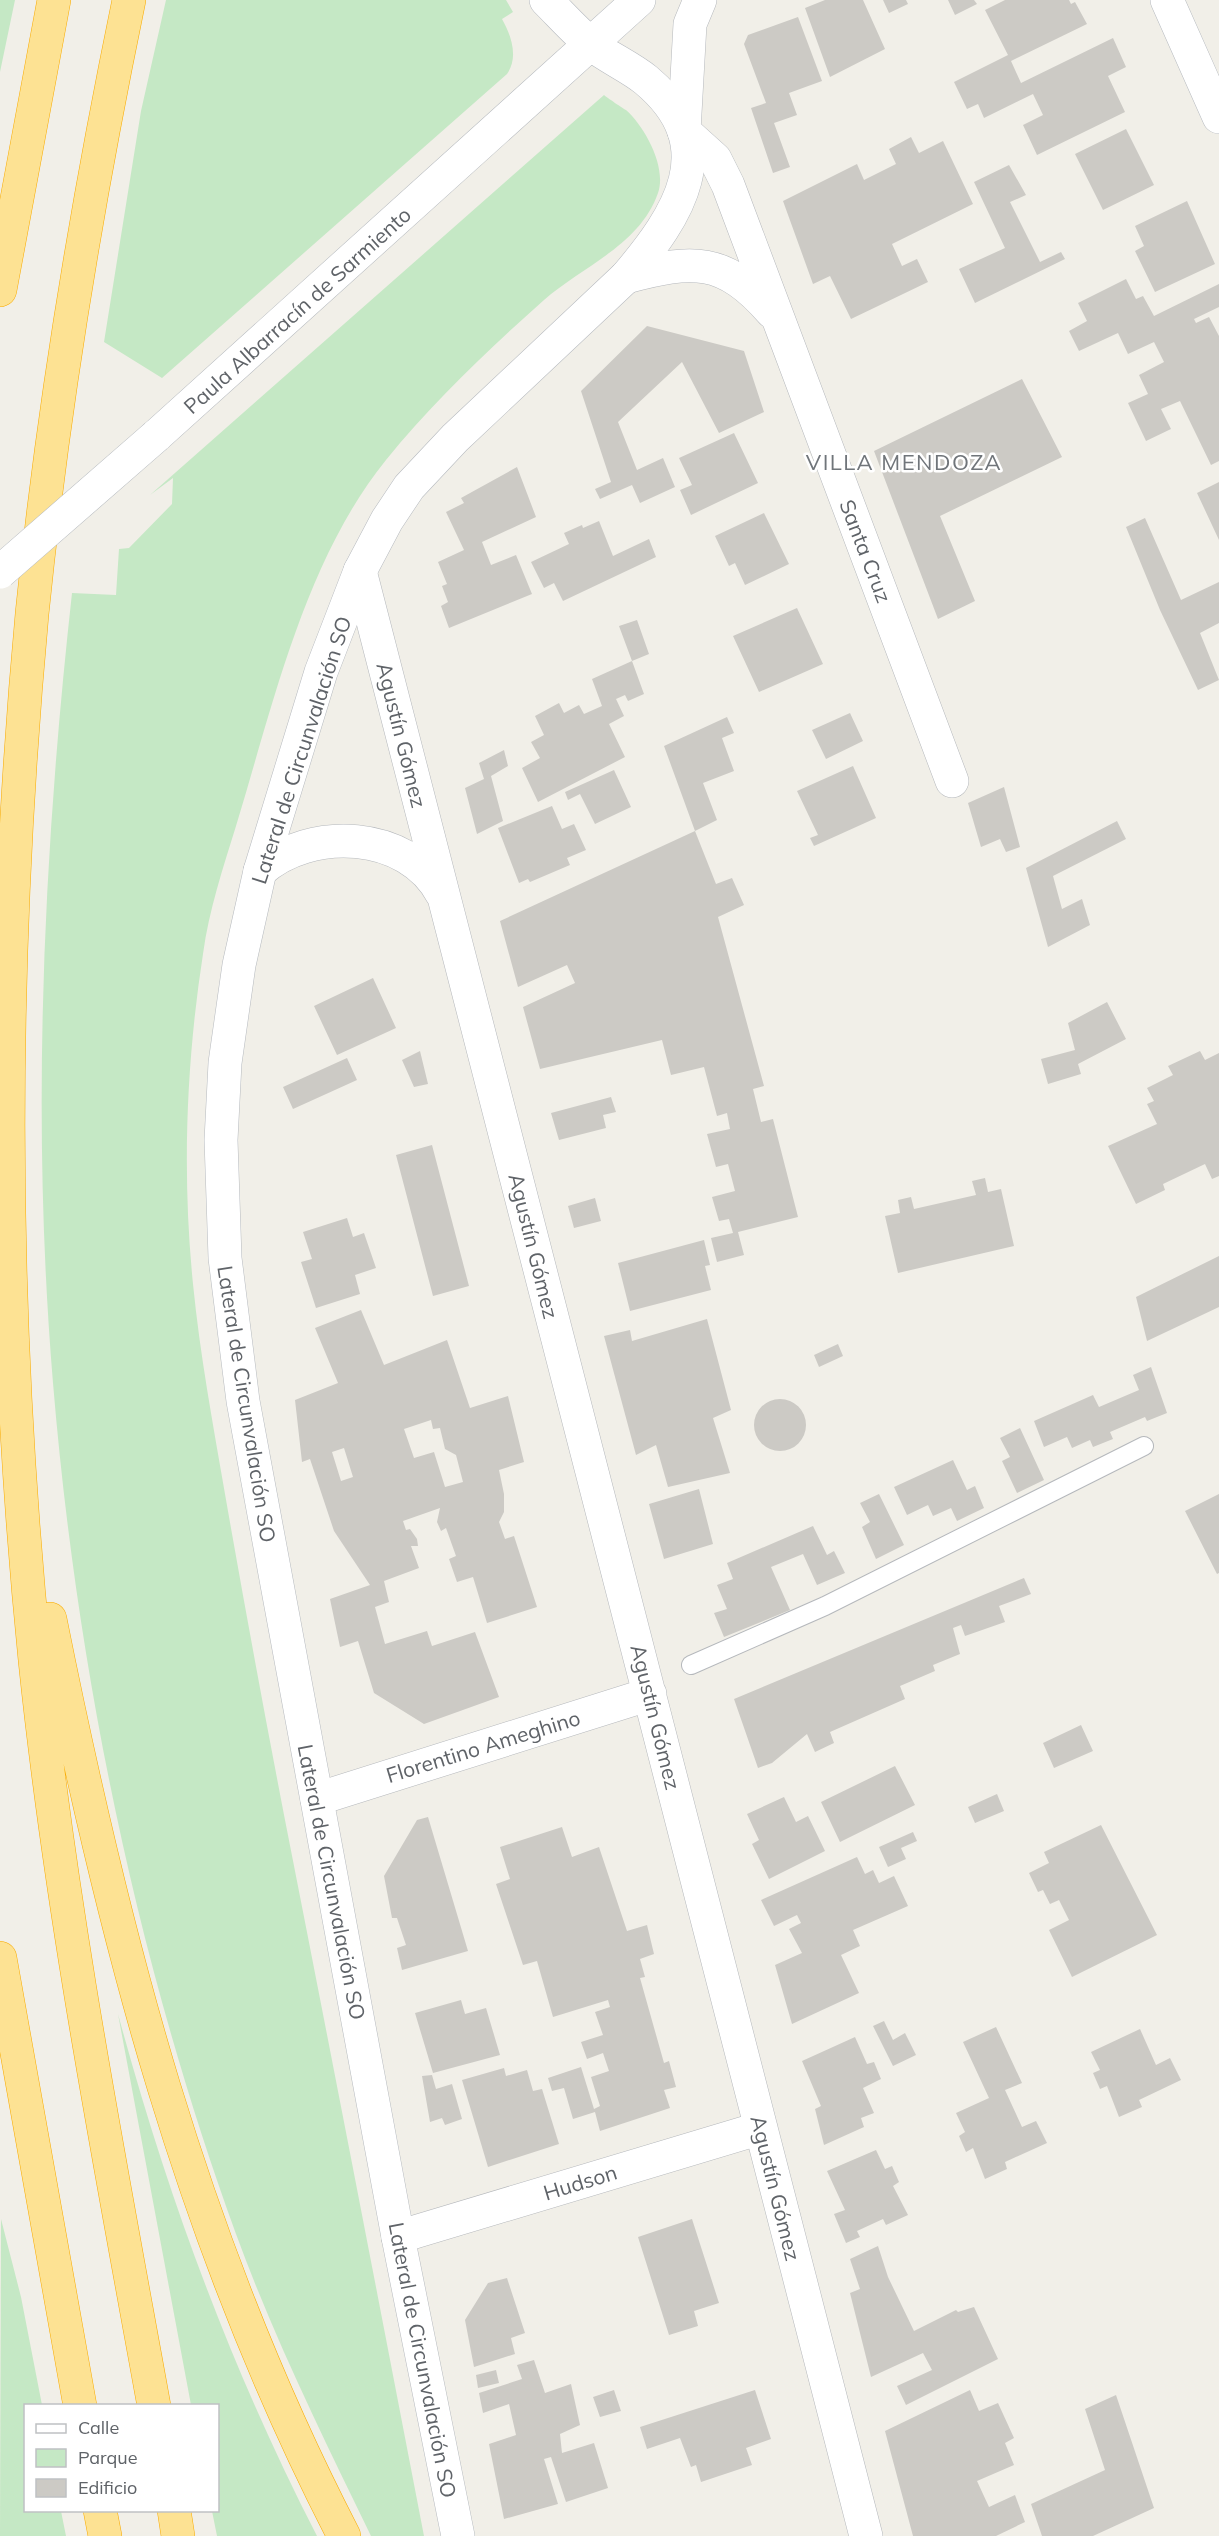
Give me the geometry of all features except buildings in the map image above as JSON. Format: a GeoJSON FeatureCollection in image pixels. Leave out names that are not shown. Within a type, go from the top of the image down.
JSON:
{"type":"FeatureCollection","features":[{"type":"Feature","properties":{"kind":"highway"},"geometry":{"type":"LineString","coordinates":[[0,291],[54,0]]}},
{"type":"Feature","properties":{"kind":"highway"},"geometry":{"type":"LineString","coordinates":[[129,0],[93,179],[58,399],[33,603],[12,908],[8,1071],[8,1240],[19,1463],[34,1653],[67,1918],[154,2404]]}},
{"type":"Feature","properties":{"kind":"highway"},"geometry":{"type":"LineString","coordinates":[[19,1463],[91,1817],[127,1964],[169,2109],[211,2236],[240,2309],[281,2404],[344,2536]]}},
{"type":"Feature","properties":{"kind":"highway"},"geometry":{"type":"LineString","coordinates":[[0,1958],[80,2404]]}},
{"type":"Feature","properties":{"kind":"highway"},"geometry":{"type":"LineString","coordinates":[[100,2512],[105,2536]]}},
{"type":"Feature","properties":{"kind":"highway"},"geometry":{"type":"LineString","coordinates":[[174,2512],[178,2536]]}},
{"type":"Feature","properties":{"kind":"street","name":"Lateral de Circunvalación SO"},"geometry":{"type":"LineString","coordinates":[[458,2536],[398,2236],[243,1401],[225,1258],[221,1140],[225,1063],[239,965],[260,871],[321,672],[360,571],[387,520],[409,487],[455,438],[626,278],[650,249],[682,197],[687,167],[684,131],[676,112],[646,80],[592,45],[546,0]]}},
{"type":"Feature","properties":{"kind":"street","name":"Paula Albarracín de Sarmiento"},"geometry":{"type":"LineString","coordinates":[[0,572],[156,436],[592,45],[639,0]]}},
{"type":"Feature","properties":{"kind":"street","name":"Paula Albarracín de Sarmiento"},"geometry":{"type":"LineString","coordinates":[[592,45],[652,0]]}},
{"type":"Feature","properties":{"kind":"street"},"geometry":{"type":"LineString","coordinates":[[684,131],[690,24],[700,0]]}},
{"type":"Feature","properties":{"kind":"street"},"geometry":{"type":"LineString","coordinates":[[1167,0],[1219,117]]}},
{"type":"Feature","properties":{"kind":"street","name":"Santa Cruz"},"geometry":{"type":"LineString","coordinates":[[684,131],[715,159],[728,185],[952,781]]}},
{"type":"Feature","properties":{"kind":"street","name":"Santa Cruz"},"geometry":{"type":"LineString","coordinates":[[626,278],[681,266],[705,266],[724,271],[744,283],[779,321]]}},
{"type":"Feature","properties":{"kind":"street","name":"Agustín Gómez"},"geometry":{"type":"LineString","coordinates":[[360,571],[866,2536]]}},
{"type":"Feature","properties":{"kind":"street","name":"Agustín Gómez"},"geometry":{"type":"LineString","coordinates":[[260,871],[292,850],[318,842],[345,839],[372,844],[398,853],[421,869],[444,898]]}},
{"type":"Feature","properties":{"kind":"street","name":"Florentino Ameghino"},"geometry":{"type":"LineString","coordinates":[[317,1798],[650,1694]]}},
{"type":"Feature","properties":{"kind":"street","name":"Hudson"},"geometry":{"type":"LineString","coordinates":[[398,2236],[761,2128]]}},
{"type":"Feature","properties":{"kind":"lane"},"geometry":{"type":"LineString","coordinates":[[691,1665],[825,1606],[1144,1446]]}},
{"type":"Feature","properties":{"kind":"green space"},"geometry":{"type":"Polygon","coordinates":[[[0,0],[15,0],[0,72],[0,0]]]}},
{"type":"Feature","properties":{"kind":"green space"},"geometry":{"type":"Polygon","coordinates":[[[166,0],[506,0],[513,12],[502,19],[511,39],[513,60],[507,74],[162,378],[104,342],[141,111],[166,0]]]}},
{"type":"Feature","properties":{"kind":"green space"},"geometry":{"type":"Polygon","coordinates":[[[604,95],[626,110],[647,137],[657,160],[660,183],[658,193],[650,211],[624,241],[544,300],[482,357],[423,417],[386,460],[358,499],[334,542],[294,635],[217,889],[206,938],[193,1036],[189,1078],[188,1202],[193,1284],[211,1416],[269,1738],[424,2536],[371,2536],[266,2311],[236,2234],[201,2131],[169,2027],[141,1921],[116,1815],[95,1708],[64,1491],[46,1284],[42,1087],[43,988],[47,889],[62,691],[72,593],[116,595],[119,549],[129,548],[172,504],[173,478],[150,495],[604,95]]]}},
{"type":"Feature","properties":{"kind":"green space"},"geometry":{"type":"Polygon","coordinates":[[[118,2014],[158,2148],[204,2280],[257,2409],[317,2536],[217,2536],[212,2512],[219,2512],[219,2404],[191,2404],[118,2014]]]}},
{"type":"Feature","properties":{"kind":"green space"},"geometry":{"type":"Polygon","coordinates":[[[1,2219],[21,2297],[42,2404],[24,2404],[24,2512],[61,2512],[66,2536],[0,2536],[1,2219]]]}},
{"type":"Feature","properties":{"kind":"district","name":"VILLA MENDOZA"},"geometry":{"type":"Point","coordinates":[904,462]}}]}
